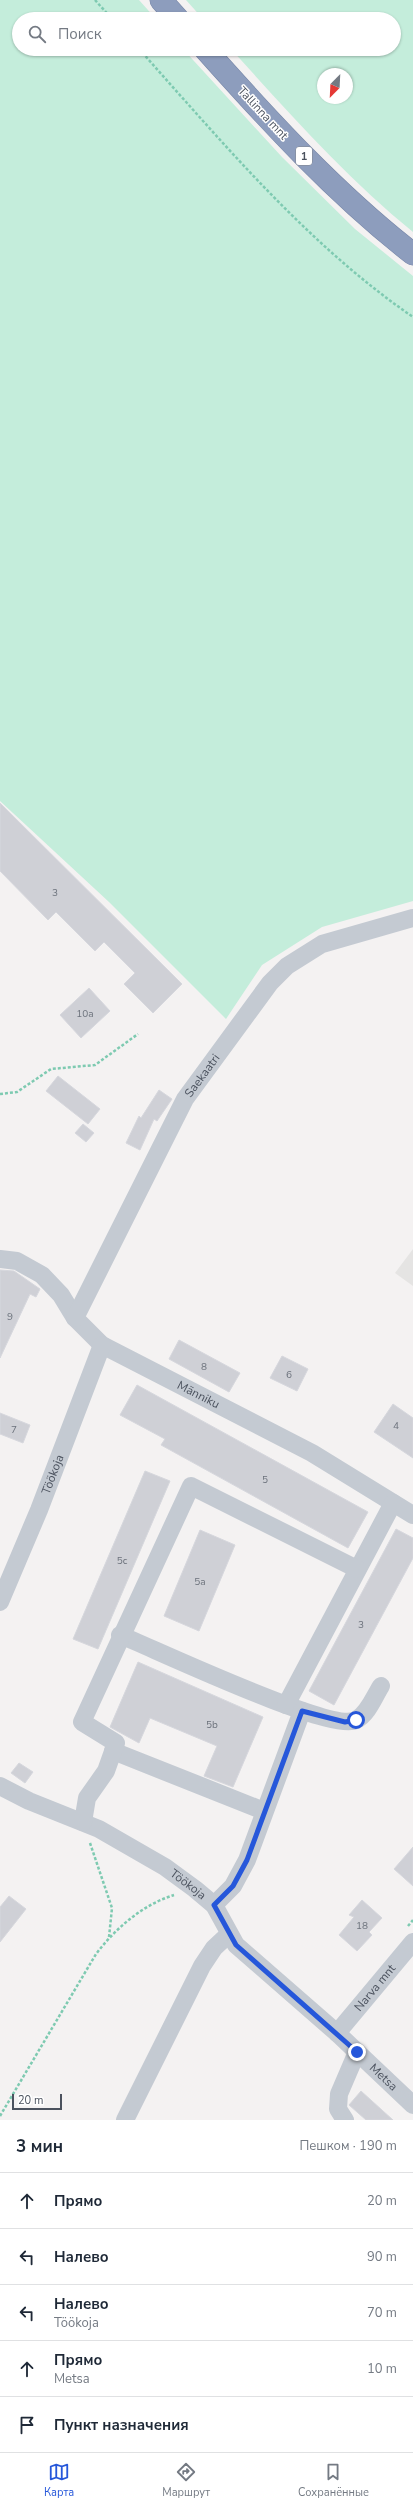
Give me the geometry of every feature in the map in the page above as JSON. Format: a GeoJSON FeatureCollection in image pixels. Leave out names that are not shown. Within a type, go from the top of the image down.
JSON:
{"type":"FeatureCollection","features":[{"type":"Feature","properties":{"kind":"highway"},"geometry":{"type":"LineString","coordinates":[[161,0],[172,12]]}},
{"type":"Feature","properties":{"kind":"highway","name":"Tallinna mnt"},"geometry":{"type":"LineString","coordinates":[[211,56],[281,133],[369,220],[413,254]]}},
{"type":"Feature","properties":{"kind":"street","name":"Saekaatri"},"geometry":{"type":"LineString","coordinates":[[75,1318],[185,1099],[270,983],[287,966],[322,944],[413,918]]}},
{"type":"Feature","properties":{"kind":"street","name":"Männiku"},"geometry":{"type":"LineString","coordinates":[[0,1259],[17,1261],[42,1275],[61,1295],[75,1318],[102,1345],[312,1453],[413,1515]]}},
{"type":"Feature","properties":{"kind":"street","name":"Töökoja"},"geometry":{"type":"LineString","coordinates":[[0,1602],[39,1510],[102,1345]]}},
{"type":"Feature","properties":{"kind":"street"},"geometry":{"type":"LineString","coordinates":[[83,1822],[87,1798],[106,1771],[116,1743],[111,1738],[82,1722],[120,1635],[192,1486],[357,1569]]}},
{"type":"Feature","properties":{"kind":"street"},"geometry":{"type":"LineString","coordinates":[[214,1905],[233,1886],[247,1860],[264,1810],[294,1708],[357,1569],[393,1503]]}},
{"type":"Feature","properties":{"kind":"street"},"geometry":{"type":"LineString","coordinates":[[120,1635],[294,1708],[345,1722],[356,1720],[364,1714],[381,1686]]}},
{"type":"Feature","properties":{"kind":"street"},"geometry":{"type":"LineString","coordinates":[[113,1751],[264,1810]]}},
{"type":"Feature","properties":{"kind":"street","name":"Töökoja"},"geometry":{"type":"LineString","coordinates":[[0,1786],[30,1801],[99,1829],[165,1867],[214,1905],[236,1945],[337,2033]]}},
{"type":"Feature","properties":{"kind":"street"},"geometry":{"type":"LineString","coordinates":[[125,2120],[202,1966],[214,1948],[229,1934]]}},
{"type":"Feature","properties":{"kind":"street","name":"Narva mnt"},"geometry":{"type":"LineString","coordinates":[[337,2033],[413,1942]]}},
{"type":"Feature","properties":{"kind":"street","name":"Metsa"},"geometry":{"type":"LineString","coordinates":[[337,2033],[413,2105]]}},
{"type":"Feature","properties":{"kind":"street"},"geometry":{"type":"LineString","coordinates":[[345,2120],[338,2110],[339,2094],[357,2052]]}},
{"type":"Feature","properties":{"kind":"path"},"geometry":{"type":"LineString","coordinates":[[95,0],[106,12]]}},
{"type":"Feature","properties":{"kind":"path"},"geometry":{"type":"LineString","coordinates":[[145,56],[287,211],[344,263],[413,317]]}},
{"type":"Feature","properties":{"kind":"path"},"geometry":{"type":"LineString","coordinates":[[0,1094],[17,1092],[51,1068],[95,1064],[138,1034]]}},
{"type":"Feature","properties":{"kind":"path"},"geometry":{"type":"LineString","coordinates":[[83,1822],[112,1908],[109,1937]]}},
{"type":"Feature","properties":{"kind":"path"},"geometry":{"type":"LineString","coordinates":[[0,2116],[87,1967],[109,1937],[142,1910],[160,1900],[195,1889]]}},
{"type":"Feature","properties":{"kind":"shaded area"},"geometry":{"type":"Polygon","coordinates":[[[413,1249],[413,1286],[395,1273],[413,1249]]]}},
{"type":"Feature","properties":{"kind":"green space"},"geometry":{"type":"Polygon","coordinates":[[[0,0],[139,0],[150,12],[12,12],[12,56],[189,56],[282,157],[355,229],[413,276],[413,901],[322,927],[262,965],[226,1019],[109,902],[0,801],[0,0]]]}},
{"type":"Feature","properties":{"kind":"green space"},"geometry":{"type":"Polygon","coordinates":[[[186,0],[413,0],[413,232],[341,167],[296,121],[237,56],[401,56],[401,12],[197,12],[186,0]]]}},
{"type":"Feature","properties":{"kind":"building"},"geometry":{"type":"Polygon","coordinates":[[[0,803],[182,984],[153,1013],[124,984],[135,973],[104,942],[95,951],[56,912],[48,920],[0,871],[0,803]]]}},
{"type":"Feature","properties":{"kind":"building"},"geometry":{"type":"Polygon","coordinates":[[[89,988],[110,1011],[81,1038],[60,1015],[89,988]]]}},
{"type":"Feature","properties":{"kind":"building"},"geometry":{"type":"Polygon","coordinates":[[[58,1076],[100,1109],[88,1124],[46,1091],[58,1076]]]}},
{"type":"Feature","properties":{"kind":"building"},"geometry":{"type":"Polygon","coordinates":[[[159,1090],[172,1099],[157,1121],[154,1119],[140,1150],[126,1143],[139,1116],[141,1118],[159,1090]]]}},
{"type":"Feature","properties":{"kind":"building"},"geometry":{"type":"Polygon","coordinates":[[[83,1124],[94,1133],[86,1142],[75,1133],[83,1124]]]}},
{"type":"Feature","properties":{"kind":"building"},"geometry":{"type":"Polygon","coordinates":[[[0,1270],[14,1271],[40,1289],[36,1297],[30,1294],[0,1358],[0,1270]]]}},
{"type":"Feature","properties":{"kind":"building"},"geometry":{"type":"Polygon","coordinates":[[[179,1340],[240,1373],[229,1392],[169,1359],[179,1340]]]}},
{"type":"Feature","properties":{"kind":"building"},"geometry":{"type":"Polygon","coordinates":[[[282,1356],[308,1369],[297,1391],[270,1378],[282,1356]]]}},
{"type":"Feature","properties":{"kind":"building"},"geometry":{"type":"Polygon","coordinates":[[[137,1385],[368,1512],[348,1548],[161,1445],[165,1439],[120,1415],[137,1385]]]}},
{"type":"Feature","properties":{"kind":"building"},"geometry":{"type":"Polygon","coordinates":[[[393,1404],[413,1418],[413,1458],[374,1432],[393,1404]]]}},
{"type":"Feature","properties":{"kind":"building"},"geometry":{"type":"Polygon","coordinates":[[[0,1413],[30,1425],[23,1443],[0,1434],[0,1413]]]}},
{"type":"Feature","properties":{"kind":"building"},"geometry":{"type":"Polygon","coordinates":[[[145,1471],[170,1481],[98,1649],[73,1639],[145,1471]]]}},
{"type":"Feature","properties":{"kind":"building"},"geometry":{"type":"Polygon","coordinates":[[[396,1529],[413,1538],[413,1558],[334,1705],[309,1691],[396,1529]]]}},
{"type":"Feature","properties":{"kind":"building"},"geometry":{"type":"Polygon","coordinates":[[[200,1530],[235,1545],[199,1631],[164,1616],[200,1530]]]}},
{"type":"Feature","properties":{"kind":"building"},"geometry":{"type":"Polygon","coordinates":[[[138,1662],[263,1717],[233,1787],[204,1776],[217,1746],[150,1718],[139,1743],[110,1727],[138,1662]]]}},
{"type":"Feature","properties":{"kind":"building"},"geometry":{"type":"Polygon","coordinates":[[[19,1763],[33,1772],[25,1783],[11,1773],[19,1763]]]}},
{"type":"Feature","properties":{"kind":"building"},"geometry":{"type":"Polygon","coordinates":[[[413,1847],[413,1886],[394,1869],[413,1847]]]}},
{"type":"Feature","properties":{"kind":"building"},"geometry":{"type":"Polygon","coordinates":[[[9,1896],[26,1909],[0,1942],[0,1907],[9,1896]]]}},
{"type":"Feature","properties":{"kind":"building"},"geometry":{"type":"Polygon","coordinates":[[[362,1900],[382,1918],[369,1932],[372,1935],[357,1951],[339,1935],[354,1917],[349,1915],[362,1900]]]}},
{"type":"Feature","properties":{"kind":"building"},"geometry":{"type":"Polygon","coordinates":[[[361,2091],[393,2120],[366,2120],[349,2105],[361,2091]]]}},
{"type":"Feature","properties":{"kind":"route"},"geometry":{"type":"LineString","coordinates":[[356,1720],[345,1722],[302,1711],[264,1810],[247,1860],[233,1886],[214,1905],[236,1945],[357,2052]]}}]}
